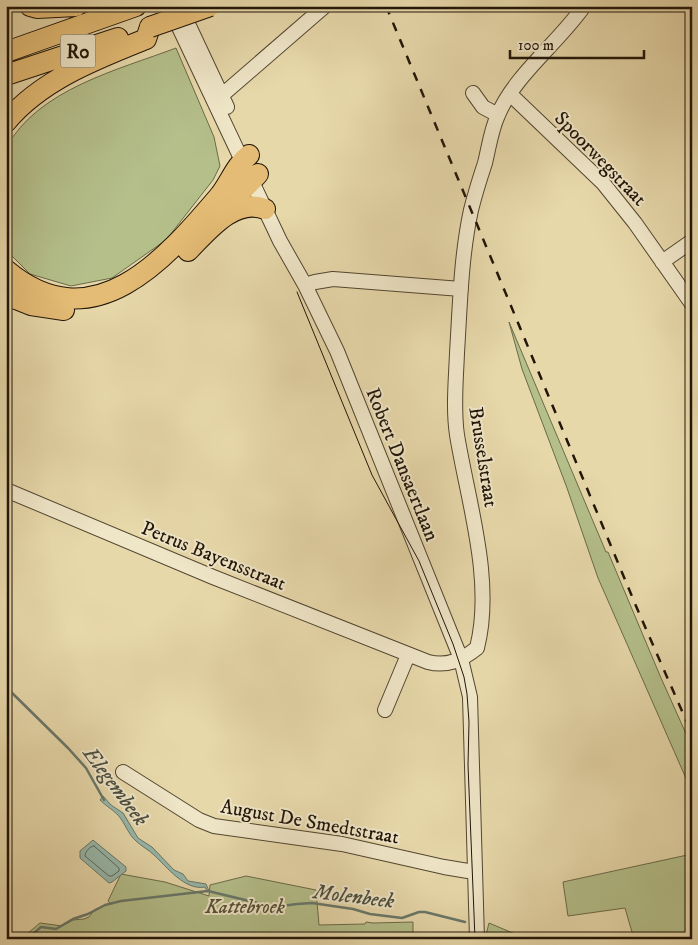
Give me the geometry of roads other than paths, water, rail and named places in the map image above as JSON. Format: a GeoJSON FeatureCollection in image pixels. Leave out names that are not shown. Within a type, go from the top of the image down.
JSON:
{"type":"FeatureCollection","features":[{"type":"Feature","properties":{"kind":"highway"},"geometry":{"type":"LineString","coordinates":[[30,6],[37,8],[76,6]]}},
{"type":"Feature","properties":{"kind":"highway","name":"R0"},"geometry":{"type":"LineString","coordinates":[[6,52],[136,6]]}},
{"type":"Feature","properties":{"kind":"highway","name":"R0"},"geometry":{"type":"LineString","coordinates":[[6,75],[210,6]]}},
{"type":"Feature","properties":{"kind":"highway"},"geometry":{"type":"LineString","coordinates":[[6,122],[16,110],[50,83],[112,52],[146,38],[150,27]]}},
{"type":"Feature","properties":{"kind":"highway"},"geometry":{"type":"LineString","coordinates":[[6,270],[22,283],[38,292],[74,299],[93,296],[126,284],[159,261],[186,235],[227,186],[246,158]]}},
{"type":"Feature","properties":{"kind":"highway"},"geometry":{"type":"LineString","coordinates":[[211,228],[219,215],[255,177]]}},
{"type":"Feature","properties":{"kind":"highway"},"geometry":{"type":"LineString","coordinates":[[6,295],[31,305],[75,310],[96,308],[115,301],[144,286],[168,270],[211,228],[230,213],[246,207],[264,209]]}},
{"type":"Feature","properties":{"kind":"street","name":"Robert Dansaertlaan"},"geometry":{"type":"LineString","coordinates":[[169,6],[305,272],[305,285]]}},
{"type":"Feature","properties":{"kind":"street","name":"Robert Dansaertlaan"},"geometry":{"type":"LineString","coordinates":[[180,6],[217,98]]}},
{"type":"Feature","properties":{"kind":"street"},"geometry":{"type":"LineString","coordinates":[[217,98],[325,6]]}},
{"type":"Feature","properties":{"kind":"street","name":"Brusselstraat"},"geometry":{"type":"LineString","coordinates":[[461,659],[476,648],[480,636],[482,591],[478,543],[462,468],[454,416],[461,289],[465,245],[471,210],[498,115],[510,94],[531,67],[572,24],[584,6]]}},
{"type":"Feature","properties":{"kind":"street"},"geometry":{"type":"LineString","coordinates":[[473,93],[483,107],[498,115]]}},
{"type":"Feature","properties":{"kind":"street","name":"Spoorwegstraat"},"geometry":{"type":"LineString","coordinates":[[510,94],[603,183],[635,223],[692,304]]}},
{"type":"Feature","properties":{"kind":"street","name":"Robert Dansaertlaan"},"geometry":{"type":"LineString","coordinates":[[255,177],[264,209],[305,285],[337,351],[461,659]]}},
{"type":"Feature","properties":{"kind":"street"},"geometry":{"type":"LineString","coordinates":[[662,262],[692,241]]}},
{"type":"Feature","properties":{"kind":"street"},"geometry":{"type":"LineString","coordinates":[[305,285],[333,279],[461,289]]}},
{"type":"Feature","properties":{"kind":"street","name":"Petrus Bayensstraat"},"geometry":{"type":"LineString","coordinates":[[6,490],[213,577],[408,655],[438,665],[449,664],[461,659]]}},
{"type":"Feature","properties":{"kind":"street"},"geometry":{"type":"LineString","coordinates":[[385,710],[408,655]]}},
{"type":"Feature","properties":{"kind":"street"},"geometry":{"type":"LineString","coordinates":[[461,659],[470,697],[477,939]]}},
{"type":"Feature","properties":{"kind":"street","name":"August De Smedtstraat"},"geometry":{"type":"LineString","coordinates":[[124,772],[199,820],[214,826],[342,844],[474,872]]}},
{"type":"Feature","properties":{"kind":"water"},"geometry":{"type":"Polygon","coordinates":[[[103,796],[111,805],[123,813],[138,838],[152,847],[174,870],[183,874],[188,881],[206,884],[209,891],[205,887],[198,887],[184,882],[138,843],[118,815],[100,800],[103,796]]]}},
{"type":"Feature","properties":{"kind":"water"},"geometry":{"type":"Polygon","coordinates":[[[93,840],[126,867],[126,871],[112,882],[109,883],[80,858],[80,851],[93,840]]]}},
{"type":"Feature","properties":{"kind":"waterway","name":"Elegembeek"},"geometry":{"type":"LineString","coordinates":[[6,687],[86,768],[104,800]]}},
{"type":"Feature","properties":{"kind":"waterway","name":"Molenbeek"},"geometry":{"type":"LineString","coordinates":[[27,939],[41,927],[56,929],[73,919],[105,905],[121,901],[208,891],[274,907],[312,903],[402,918],[419,912],[425,912],[465,922]]}},
{"type":"Feature","properties":{"kind":"tram line"},"geometry":{"type":"LineString","coordinates":[[297,292],[372,475],[419,561],[453,644],[464,677],[469,722],[468,765],[475,939]]}},
{"type":"Feature","properties":{"kind":"railway"},"geometry":{"type":"LineString","coordinates":[[386,6],[636,606],[692,734]]}},
{"type":"Feature","properties":{"kind":"park label","name":"Kattebroek"},"geometry":{"type":"Point","coordinates":[245,906]}}]}
